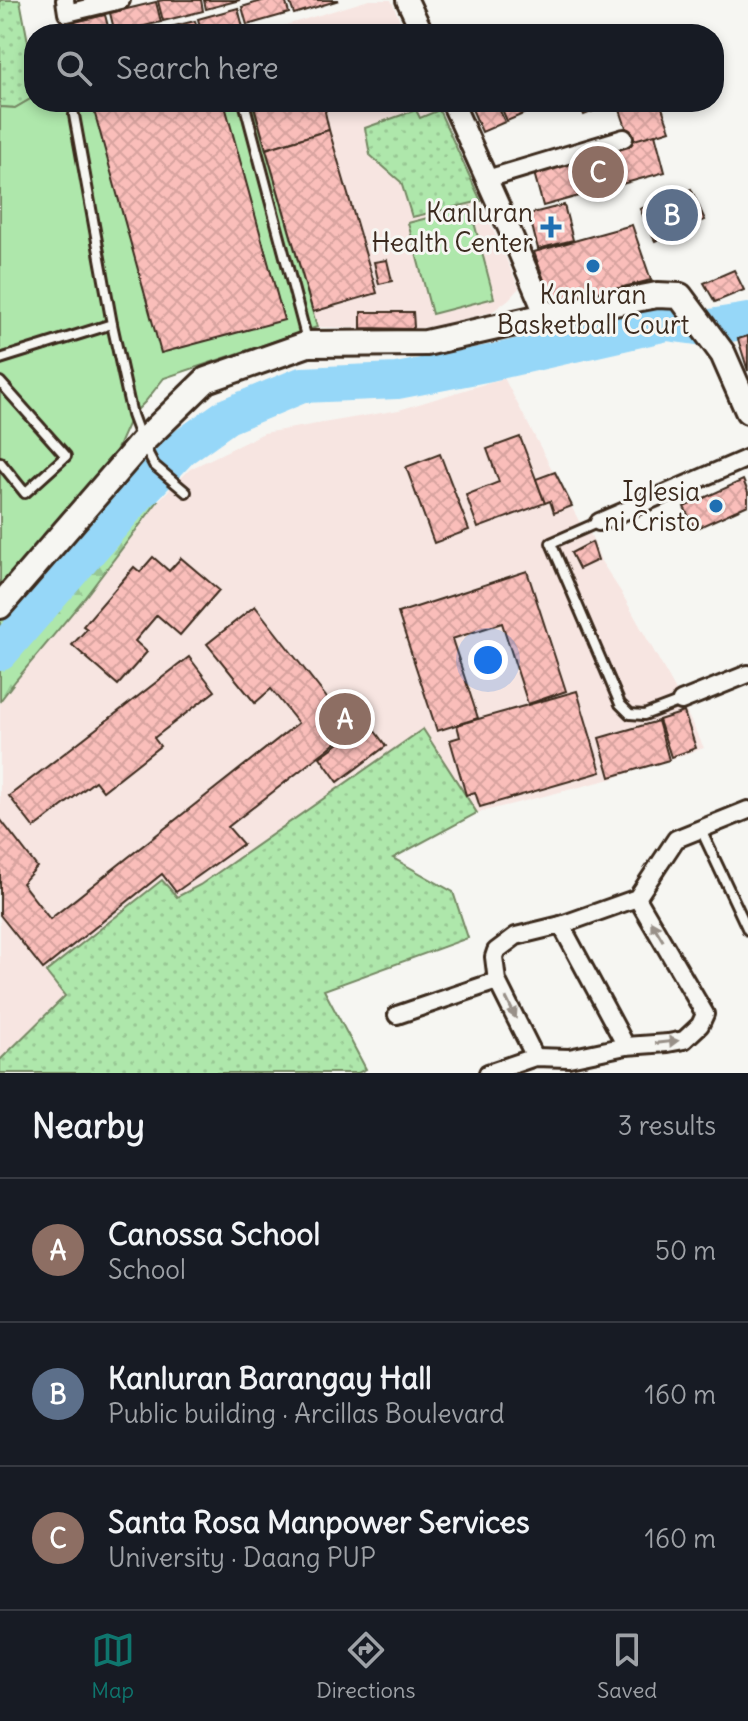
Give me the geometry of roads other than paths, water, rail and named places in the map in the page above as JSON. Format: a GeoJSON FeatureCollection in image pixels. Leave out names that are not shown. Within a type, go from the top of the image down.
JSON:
{"type":"FeatureCollection","features":[{"type":"Feature","properties":{"kind":"main road"},"geometry":{"type":"LineString","coordinates":[[0,606],[142,442],[206,380],[308,344],[426,343],[657,295],[680,296],[723,354],[746,401]]}},
{"type":"Feature","properties":{"kind":"street"},"geometry":{"type":"LineString","coordinates":[[65,0],[67,13],[121,0]]}},
{"type":"Feature","properties":{"kind":"street"},"geometry":{"type":"LineString","coordinates":[[407,0],[418,24]]}},
{"type":"Feature","properties":{"kind":"street"},"geometry":{"type":"LineString","coordinates":[[457,112],[546,316]]}},
{"type":"Feature","properties":{"kind":"street"},"geometry":{"type":"LineString","coordinates":[[487,179],[624,138]]}},
{"type":"Feature","properties":{"kind":"street"},"geometry":{"type":"LineString","coordinates":[[599,522],[748,458]]}},
{"type":"Feature","properties":{"kind":"street"},"geometry":{"type":"LineString","coordinates":[[681,701],[748,674]]}},
{"type":"Feature","properties":{"kind":"street"},"geometry":{"type":"LineString","coordinates":[[535,1057],[497,981],[496,951],[516,936],[561,925],[637,898],[676,839],[748,810]]}},
{"type":"Feature","properties":{"kind":"street"},"geometry":{"type":"LineString","coordinates":[[488,1073],[535,1057],[569,1058],[626,1046],[684,1040],[700,1025],[705,1014],[637,898]]}},
{"type":"Feature","properties":{"kind":"street"},"geometry":{"type":"LineString","coordinates":[[561,925],[626,1046]]}},
{"type":"Feature","properties":{"kind":"street"},"geometry":{"type":"LineString","coordinates":[[397,1015],[497,981]]}},
{"type":"Feature","properties":{"kind":"lane"},"geometry":{"type":"LineString","coordinates":[[247,112],[308,344]]}},
{"type":"Feature","properties":{"kind":"lane"},"geometry":{"type":"LineString","coordinates":[[74,115],[132,415],[154,465],[186,492]]}},
{"type":"Feature","properties":{"kind":"lane"},"geometry":{"type":"LineString","coordinates":[[0,359],[112,324]]}},
{"type":"Feature","properties":{"kind":"lane"},"geometry":{"type":"LineString","coordinates":[[0,382],[66,456],[25,493],[0,462]]}},
{"type":"Feature","properties":{"kind":"lane"},"geometry":{"type":"LineString","coordinates":[[599,522],[551,543],[620,704],[630,714],[644,715],[681,701]]}},
{"type":"Feature","properties":{"kind":"lane"},"geometry":{"type":"LineString","coordinates":[[701,829],[748,930]]}},
{"type":"Feature","properties":{"kind":"waterway"},"geometry":{"type":"LineString","coordinates":[[0,653],[182,448],[227,416],[302,385],[397,381],[667,323],[704,328],[748,321]]}},
{"type":"Feature","properties":{"kind":"place","name":"Santa Rosa Manpower Services"},"geometry":{"type":"Point","coordinates":[598,172]}},
{"type":"Feature","properties":{"kind":"place","name":"Kanluran Barangay Hall"},"geometry":{"type":"Point","coordinates":[672,215]}},
{"type":"Feature","properties":{"kind":"place","name":"Kanluran Health Center"},"geometry":{"type":"Point","coordinates":[551,227]}},
{"type":"Feature","properties":{"kind":"place","name":"Kanluran Basketball Court"},"geometry":{"type":"Point","coordinates":[593,266]}},
{"type":"Feature","properties":{"kind":"place","name":"Iglesia ni Cristo"},"geometry":{"type":"Point","coordinates":[716,506]}},
{"type":"Feature","properties":{"kind":"place","name":"Canossa School"},"geometry":{"type":"Point","coordinates":[345,719]}}]}
